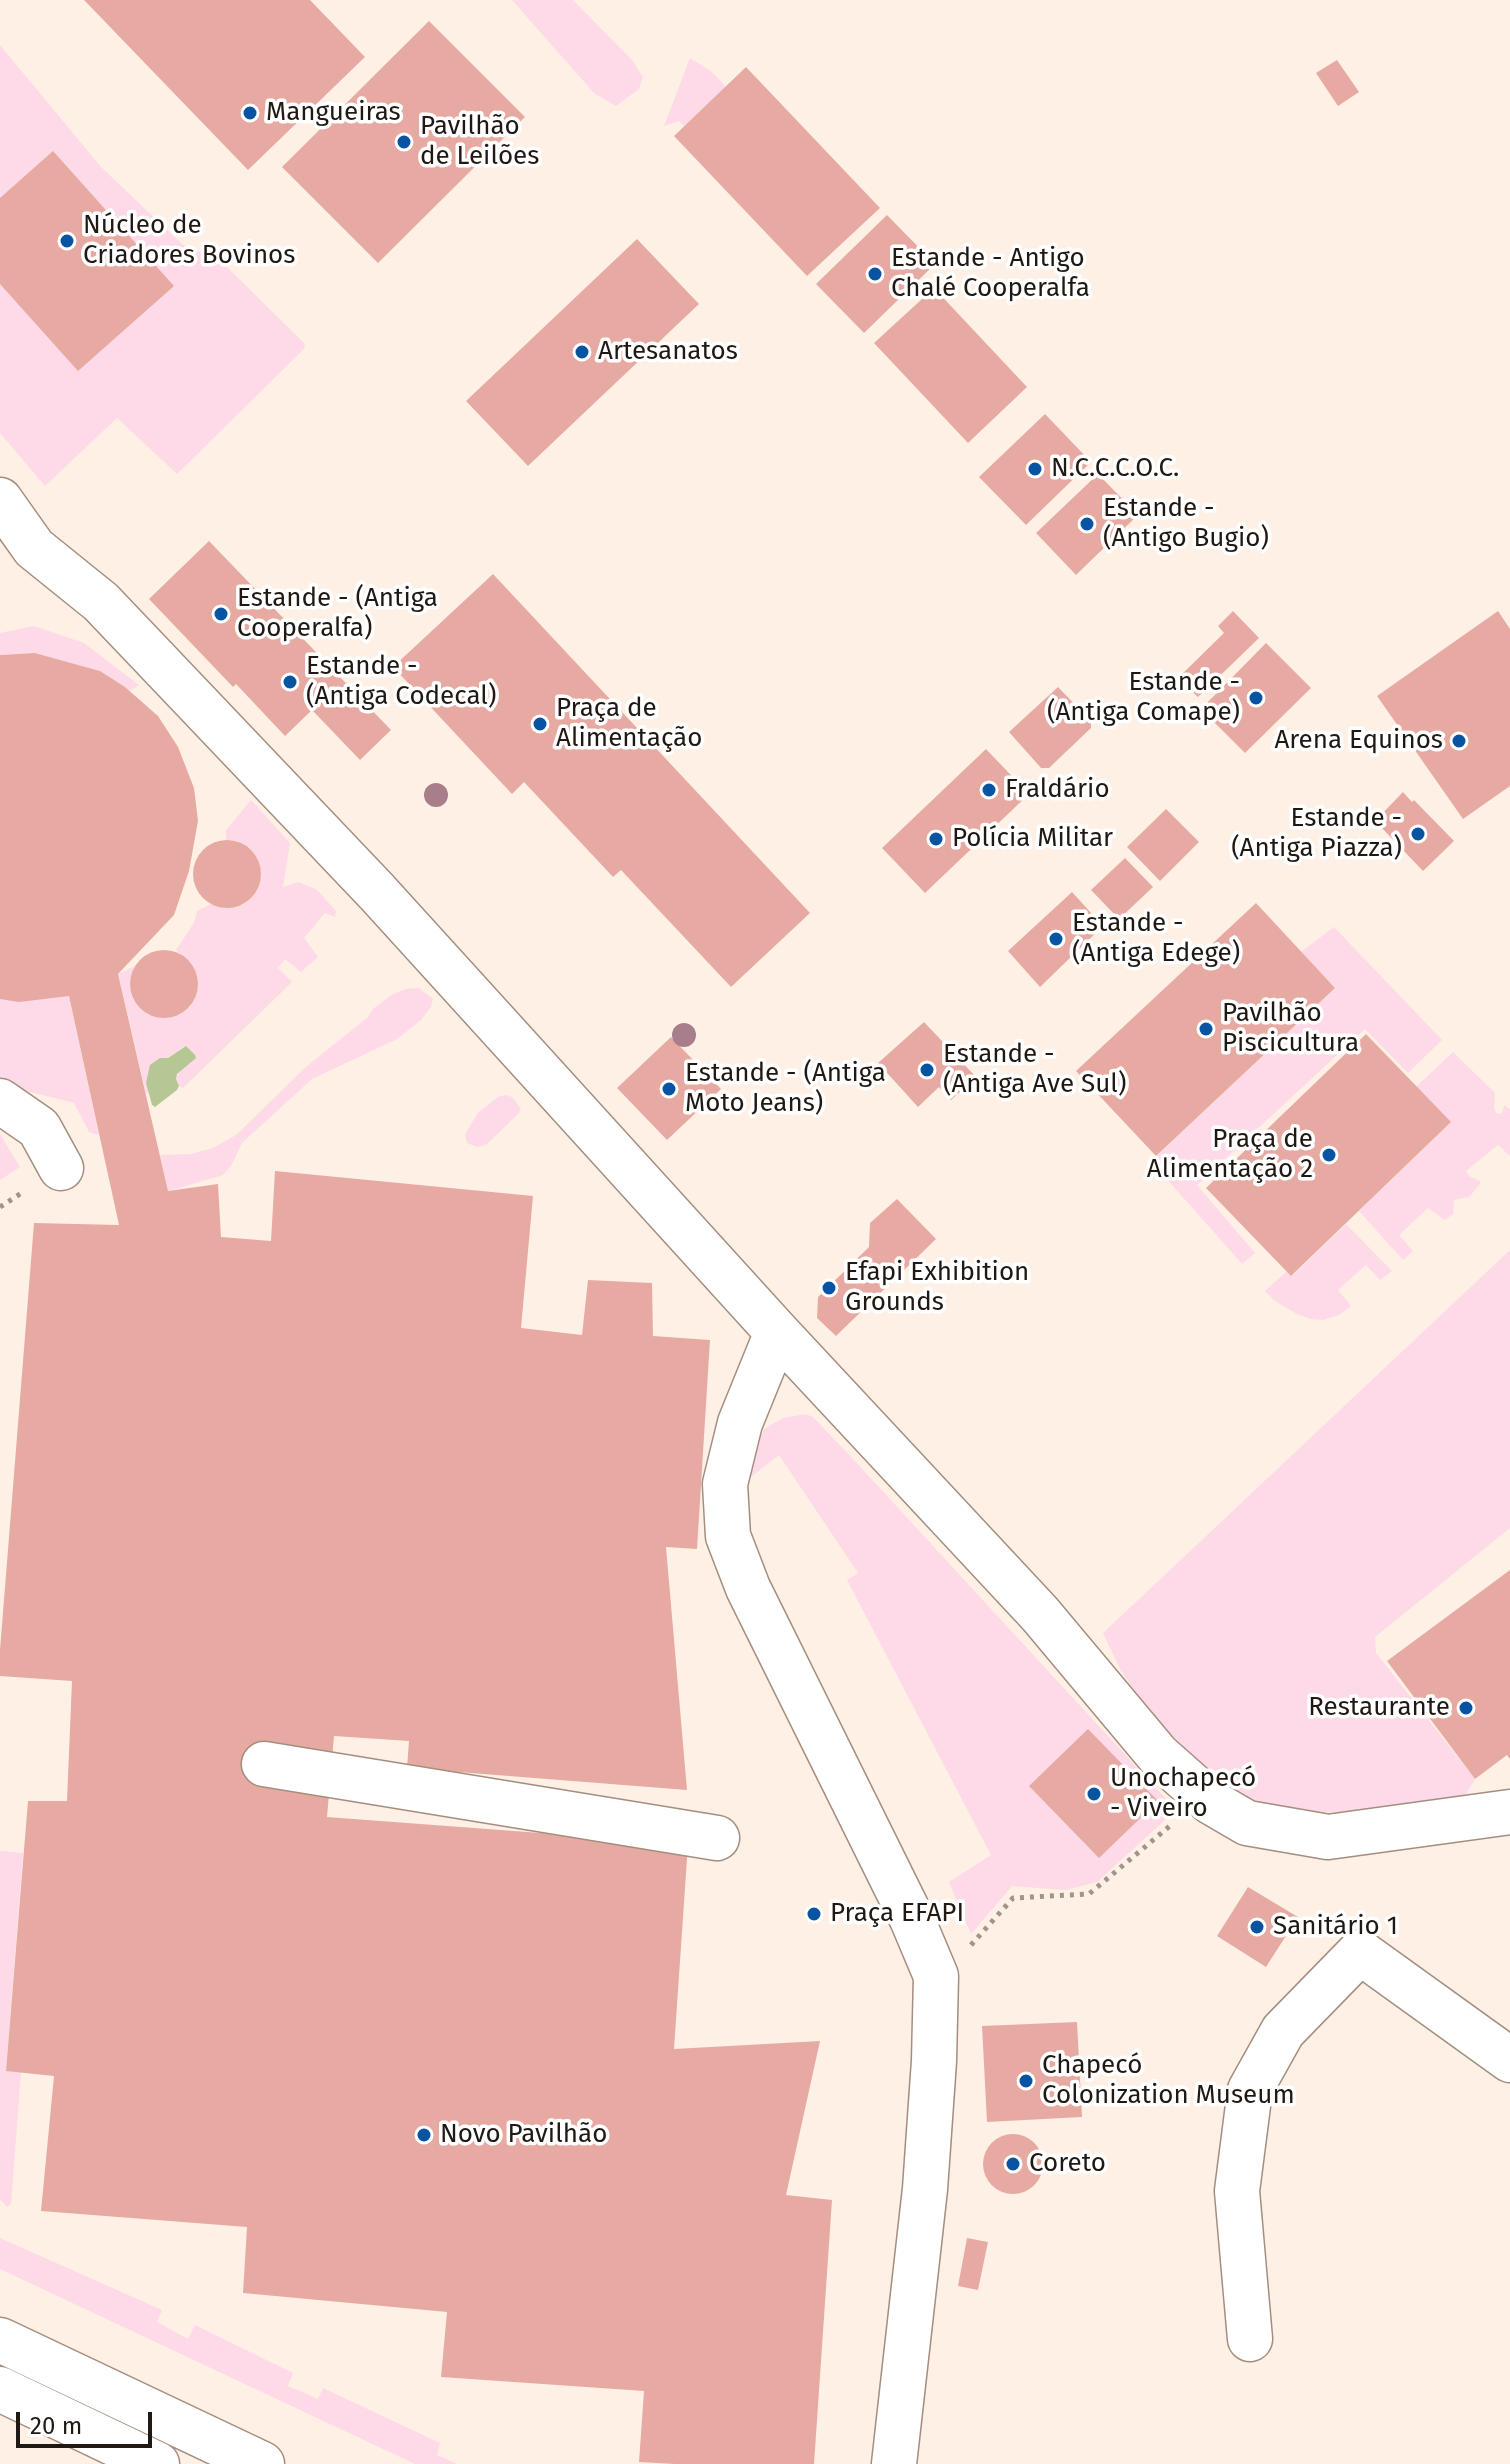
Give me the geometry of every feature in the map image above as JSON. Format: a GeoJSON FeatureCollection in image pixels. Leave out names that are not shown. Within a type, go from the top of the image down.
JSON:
{"type":"FeatureCollection","features":[{"type":"Feature","properties":{"kind":"main road"},"geometry":{"type":"LineString","coordinates":[[0,500],[34,548],[101,602],[377,892],[777,1332],[1040,1614],[1158,1755],[1211,1802],[1247,1823],[1328,1837],[1510,1812]]}},
{"type":"Feature","properties":{"kind":"main road"},"geometry":{"type":"LineString","coordinates":[[0,1101],[39,1128],[61,1168]]}},
{"type":"Feature","properties":{"kind":"main road"},"geometry":{"type":"LineString","coordinates":[[777,1332],[740,1423],[725,1484],[728,1536],[748,1588],[912,1919],[936,1976],[925,2189],[894,2464]]}},
{"type":"Feature","properties":{"kind":"main road"},"geometry":{"type":"LineString","coordinates":[[264,1764],[717,1838]]}},
{"type":"Feature","properties":{"kind":"main road"},"geometry":{"type":"LineString","coordinates":[[1250,2339],[1237,2191],[1250,2090],[1283,2031],[1360,1952],[1510,2060]]}},
{"type":"Feature","properties":{"kind":"main road"},"geometry":{"type":"LineString","coordinates":[[0,2340],[262,2464]]}},
{"type":"Feature","properties":{"kind":"main road"},"geometry":{"type":"LineString","coordinates":[[0,2389],[157,2464]]}},
{"type":"Feature","properties":{"kind":"path"},"geometry":{"type":"LineString","coordinates":[[931,1965],[974,1943],[1013,1898],[1089,1894],[1184,1814],[1202,1793]]}},
{"type":"Feature","properties":{"kind":"shaded area"},"geometry":{"type":"Polygon","coordinates":[[[512,0],[573,0],[632,60],[643,77],[639,89],[616,106],[594,93],[512,0]]]}},
{"type":"Feature","properties":{"kind":"shaded area"},"geometry":{"type":"Polygon","coordinates":[[[0,45],[101,167],[182,244],[221,261],[305,344],[304,349],[177,474],[117,418],[45,486],[0,433],[0,45]]]}},
{"type":"Feature","properties":{"kind":"shaded area"},"geometry":{"type":"Polygon","coordinates":[[[690,58],[712,72],[726,87],[684,126],[679,121],[664,126],[690,58]]]}},
{"type":"Feature","properties":{"kind":"shaded area"},"geometry":{"type":"Polygon","coordinates":[[[34,626],[84,643],[139,685],[130,691],[100,671],[36,653],[0,655],[0,633],[34,626]]]}},
{"type":"Feature","properties":{"kind":"shaded area"},"geometry":{"type":"Polygon","coordinates":[[[251,800],[290,843],[283,887],[299,882],[317,890],[336,911],[335,917],[325,913],[304,938],[318,957],[301,972],[285,959],[278,968],[292,982],[183,1088],[176,1078],[181,1070],[184,1047],[168,1058],[160,1058],[146,1083],[149,1093],[146,1093],[118,974],[135,966],[130,987],[133,999],[149,1014],[170,1018],[190,1007],[198,986],[197,975],[192,965],[176,950],[194,923],[197,911],[211,904],[222,908],[243,904],[258,887],[259,865],[255,855],[238,841],[226,840],[226,830],[251,800]]]}},
{"type":"Feature","properties":{"kind":"shaded area"},"geometry":{"type":"Polygon","coordinates":[[[1334,927],[1442,1040],[1408,1073],[1365,1029],[1197,1185],[1255,1253],[1242,1264],[1151,1161],[1335,988],[1301,952],[1334,927]]]}},
{"type":"Feature","properties":{"kind":"shaded area"},"geometry":{"type":"Polygon","coordinates":[[[419,988],[433,999],[421,1020],[397,1039],[312,1079],[242,1143],[223,1175],[168,1191],[160,1155],[191,1154],[213,1148],[236,1135],[307,1066],[367,1018],[373,1009],[393,994],[419,988]]]}},
{"type":"Feature","properties":{"kind":"shaded area"},"geometry":{"type":"Polygon","coordinates":[[[69,996],[99,1135],[89,1132],[74,1103],[0,1082],[0,999],[69,996]]]}},
{"type":"Feature","properties":{"kind":"shaded area"},"geometry":{"type":"Polygon","coordinates":[[[186,1046],[196,1058],[177,1074],[177,1090],[155,1107],[146,1083],[150,1065],[186,1046]]]}},
{"type":"Feature","properties":{"kind":"shaded area"},"geometry":{"type":"Polygon","coordinates":[[[1453,1052],[1495,1093],[1496,1113],[1501,1114],[1505,1105],[1510,1110],[1510,1156],[1498,1145],[1466,1171],[1480,1184],[1469,1197],[1454,1200],[1453,1214],[1445,1220],[1428,1208],[1399,1235],[1413,1251],[1403,1260],[1359,1211],[1450,1123],[1416,1087],[1453,1052]]]}},
{"type":"Feature","properties":{"kind":"shaded area"},"geometry":{"type":"Polygon","coordinates":[[[505,1095],[512,1097],[521,1109],[519,1113],[486,1145],[477,1147],[467,1143],[465,1134],[478,1113],[505,1095]]]}},
{"type":"Feature","properties":{"kind":"shaded area"},"geometry":{"type":"Polygon","coordinates":[[[0,1134],[20,1167],[0,1180],[0,1134]]]}},
{"type":"Feature","properties":{"kind":"shaded area"},"geometry":{"type":"Polygon","coordinates":[[[1346,1224],[1392,1271],[1380,1280],[1366,1265],[1338,1290],[1351,1306],[1339,1315],[1323,1320],[1311,1319],[1275,1301],[1265,1291],[1287,1271],[1292,1276],[1346,1224]]]}},
{"type":"Feature","properties":{"kind":"shaded area"},"geometry":{"type":"Polygon","coordinates":[[[1510,1250],[1510,1528],[1375,1637],[1376,1653],[1475,1779],[1462,1801],[1391,1810],[1275,1814],[1253,1803],[1203,1765],[1152,1716],[1121,1671],[1103,1633],[1510,1250]]]}},
{"type":"Feature","properties":{"kind":"shaded area"},"geometry":{"type":"Polygon","coordinates":[[[806,1414],[813,1417],[853,1459],[1176,1810],[1097,1882],[1066,1890],[1012,1886],[971,1934],[949,1882],[991,1855],[847,1580],[858,1573],[779,1455],[747,1480],[748,1462],[764,1429],[783,1418],[806,1414]]]}},
{"type":"Feature","properties":{"kind":"shaded area"},"geometry":{"type":"Polygon","coordinates":[[[0,1851],[23,1853],[6,2070],[21,2072],[11,2204],[7,2207],[0,2199],[0,1851]]]}},
{"type":"Feature","properties":{"kind":"shaded area"},"geometry":{"type":"Polygon","coordinates":[[[0,2238],[162,2310],[157,2322],[188,2339],[195,2325],[293,2373],[288,2386],[318,2399],[323,2388],[440,2443],[437,2455],[457,2464],[415,2464],[0,2269],[0,2238]]]}},
{"type":"Feature","properties":{"kind":"building","name":"Mangueiras"},"geometry":{"type":"Polygon","coordinates":[[[84,0],[310,0],[365,57],[248,170],[84,0]]]}},
{"type":"Feature","properties":{"kind":"building","name":"Pavilhão de Leilões"},"geometry":{"type":"Polygon","coordinates":[[[429,21],[525,117],[378,263],[282,167],[429,21]]]}},
{"type":"Feature","properties":{"kind":"building"},"geometry":{"type":"Polygon","coordinates":[[[1337,60],[1359,92],[1338,106],[1316,73],[1337,60]]]}},
{"type":"Feature","properties":{"kind":"building"},"geometry":{"type":"Polygon","coordinates":[[[746,67],[880,208],[807,276],[674,136],[746,67]]]}},
{"type":"Feature","properties":{"kind":"building","name":"Núcleo de Criadores Bovinos"},"geometry":{"type":"Polygon","coordinates":[[[53,151],[174,286],[78,371],[0,284],[0,198],[53,151]]]}},
{"type":"Feature","properties":{"kind":"building","name":"Estande - Antigo Chalé Cooperalfa"},"geometry":{"type":"Polygon","coordinates":[[[887,215],[935,264],[864,333],[816,284],[887,215]]]}},
{"type":"Feature","properties":{"kind":"building","name":"Artesanatos"},"geometry":{"type":"Polygon","coordinates":[[[637,239],[699,304],[528,466],[466,401],[637,239]]]}},
{"type":"Feature","properties":{"kind":"building"},"geometry":{"type":"Polygon","coordinates":[[[934,288],[1027,387],[968,443],[874,343],[934,288]]]}},
{"type":"Feature","properties":{"kind":"building","name":"N.C.C.C.O.C."},"geometry":{"type":"Polygon","coordinates":[[[1045,414],[1091,462],[1026,525],[979,477],[1045,414]]]}},
{"type":"Feature","properties":{"kind":"building","name":"Estande - (Antigo Bugio)"},"geometry":{"type":"Polygon","coordinates":[[[1098,474],[1138,515],[1076,575],[1036,533],[1098,474]]]}},
{"type":"Feature","properties":{"kind":"building"},"geometry":{"type":"Polygon","coordinates":[[[209,541],[391,730],[360,760],[312,710],[285,736],[149,599],[209,541]]]}},
{"type":"Feature","properties":{"kind":"building","name":"Praça de Alimentação"},"geometry":{"type":"Polygon","coordinates":[[[493,574],[810,913],[731,987],[621,870],[613,877],[524,782],[512,794],[393,667],[493,574]]]}},
{"type":"Feature","properties":{"kind":"building"},"geometry":{"type":"Polygon","coordinates":[[[1233,611],[1259,638],[1198,697],[1178,678],[1224,633],[1218,626],[1233,611]]]}},
{"type":"Feature","properties":{"kind":"building","name":"Arena Equinos"},"geometry":{"type":"Polygon","coordinates":[[[1498,611],[1510,629],[1510,786],[1463,819],[1377,696],[1498,611]]]}},
{"type":"Feature","properties":{"kind":"building","name":"Estande - (Antiga Comape)"},"geometry":{"type":"Polygon","coordinates":[[[1266,643],[1311,688],[1245,753],[1201,709],[1266,643]]]}},
{"type":"Feature","properties":{"kind":"building"},"geometry":{"type":"Polygon","coordinates":[[[35,653],[100,671],[125,687],[158,716],[178,747],[194,788],[198,821],[189,871],[174,915],[118,974],[168,1191],[218,1184],[221,1237],[271,1241],[275,1171],[533,1196],[521,1328],[582,1335],[588,1280],[652,1283],[653,1336],[710,1340],[697,1549],[666,1547],[687,1790],[407,1768],[409,1741],[334,1736],[327,1817],[688,1844],[674,2049],[820,2041],[786,2195],[832,2200],[814,2464],[639,2462],[644,2391],[441,2377],[447,2312],[243,2293],[247,2227],[41,2211],[54,2076],[6,2071],[28,1801],[67,1801],[72,1681],[0,1676],[0,1650],[34,1223],[119,1225],[69,996],[19,1002],[0,999],[0,655],[35,653]]]}},
{"type":"Feature","properties":{"kind":"building"},"geometry":{"type":"Polygon","coordinates":[[[1058,687],[1091,721],[1091,728],[1049,768],[1041,768],[1009,732],[1058,687]]]}},
{"type":"Feature","properties":{"kind":"building","name":"Polícia Militar"},"geometry":{"type":"Polygon","coordinates":[[[986,749],[1029,794],[925,893],[882,848],[986,749]]]}},
{"type":"Feature","properties":{"kind":"building","name":"Estande - (Antiga Piazza)"},"geometry":{"type":"Polygon","coordinates":[[[1403,792],[1454,841],[1423,871],[1381,827],[1384,825],[1378,818],[1403,792]]]}},
{"type":"Feature","properties":{"kind":"building"},"geometry":{"type":"Polygon","coordinates":[[[1166,809],[1199,842],[1160,881],[1127,847],[1166,809]]]}},
{"type":"Feature","properties":{"kind":"building"},"geometry":{"type":"Polygon","coordinates":[[[227,840],[251,850],[261,874],[251,898],[227,908],[203,898],[193,874],[203,850],[227,840]]]}},
{"type":"Feature","properties":{"kind":"building"},"geometry":{"type":"Polygon","coordinates":[[[1125,858],[1153,887],[1119,919],[1091,890],[1125,858]]]}},
{"type":"Feature","properties":{"kind":"building","name":"Estande - (Antiga Edege)"},"geometry":{"type":"Polygon","coordinates":[[[1072,892],[1103,926],[1040,987],[1008,951],[1072,892]]]}},
{"type":"Feature","properties":{"kind":"building","name":"Pavilhão Piscicultura"},"geometry":{"type":"Polygon","coordinates":[[[1256,903],[1335,988],[1156,1156],[1076,1071],[1256,903]]]}},
{"type":"Feature","properties":{"kind":"building"},"geometry":{"type":"Polygon","coordinates":[[[164,950],[188,960],[198,984],[188,1008],[164,1018],[140,1008],[130,984],[140,960],[164,950]]]}},
{"type":"Feature","properties":{"kind":"building","name":"Estande - (Antiga Ave Sul)"},"geometry":{"type":"Polygon","coordinates":[[[924,1022],[976,1077],[951,1100],[939,1087],[918,1107],[878,1063],[924,1022]]]}},
{"type":"Feature","properties":{"kind":"building","name":"Praça de Alimentação 2"},"geometry":{"type":"Polygon","coordinates":[[[1366,1034],[1451,1122],[1291,1276],[1206,1188],[1366,1034]]]}},
{"type":"Feature","properties":{"kind":"building","name":"Estande - (Antiga Moto Jeans)"},"geometry":{"type":"Polygon","coordinates":[[[671,1037],[721,1089],[667,1140],[617,1088],[671,1037]]]}},
{"type":"Feature","properties":{"kind":"building"},"geometry":{"type":"Polygon","coordinates":[[[897,1199],[936,1239],[836,1336],[817,1318],[818,1297],[869,1247],[870,1223],[897,1199]]]}},
{"type":"Feature","properties":{"kind":"building","name":"Restaurante"},"geometry":{"type":"Polygon","coordinates":[[[1510,1570],[1510,1759],[1507,1755],[1475,1779],[1387,1661],[1510,1570]]]}},
{"type":"Feature","properties":{"kind":"building","name":"Unochapecó - Viveiro"},"geometry":{"type":"Polygon","coordinates":[[[1088,1729],[1158,1801],[1099,1858],[1029,1786],[1088,1729]]]}},
{"type":"Feature","properties":{"kind":"building","name":"Sanitário 1"},"geometry":{"type":"Polygon","coordinates":[[[1248,1887],[1298,1917],[1266,1967],[1217,1936],[1248,1887]]]}},
{"type":"Feature","properties":{"kind":"building"},"geometry":{"type":"Polygon","coordinates":[[[1077,2022],[1082,2117],[987,2122],[982,2026],[1077,2022]]]}},
{"type":"Feature","properties":{"kind":"building","name":"Coreto"},"geometry":{"type":"Polygon","coordinates":[[[1013,2134],[1025,2136],[1034,2143],[1041,2152],[1041,2176],[1034,2185],[1025,2192],[1013,2194],[1001,2192],[992,2185],[985,2176],[983,2164],[985,2152],[992,2143],[1001,2136],[1013,2134]]]}},
{"type":"Feature","properties":{"kind":"building"},"geometry":{"type":"Polygon","coordinates":[[[967,2238],[988,2242],[978,2290],[958,2286],[967,2238]]]}},
{"type":"Feature","properties":{"kind":"place","name":"Mangueiras"},"geometry":{"type":"Point","coordinates":[250,113]}},
{"type":"Feature","properties":{"kind":"place","name":"Pavilhão de Leilões"},"geometry":{"type":"Point","coordinates":[404,142]}},
{"type":"Feature","properties":{"kind":"place","name":"Núcleo de Criadores Bovinos"},"geometry":{"type":"Point","coordinates":[67,241]}},
{"type":"Feature","properties":{"kind":"place","name":"Estande - Antigo Chalé Cooperalfa"},"geometry":{"type":"Point","coordinates":[875,274]}},
{"type":"Feature","properties":{"kind":"place","name":"Artesanatos"},"geometry":{"type":"Point","coordinates":[582,352]}},
{"type":"Feature","properties":{"kind":"place","name":"N.C.C.C.O.C."},"geometry":{"type":"Point","coordinates":[1035,469]}},
{"type":"Feature","properties":{"kind":"place","name":"Estande - (Antigo Bugio)"},"geometry":{"type":"Point","coordinates":[1087,524]}},
{"type":"Feature","properties":{"kind":"place","name":"Estande - (Antiga Cooperalfa)"},"geometry":{"type":"Point","coordinates":[221,614]}},
{"type":"Feature","properties":{"kind":"place","name":"Estande - (Antiga Codecal)"},"geometry":{"type":"Point","coordinates":[290,682]}},
{"type":"Feature","properties":{"kind":"place","name":"Estande - (Antiga Comape)"},"geometry":{"type":"Point","coordinates":[1256,698]}},
{"type":"Feature","properties":{"kind":"place","name":"Praça de Alimentação"},"geometry":{"type":"Point","coordinates":[540,724]}},
{"type":"Feature","properties":{"kind":"place","name":"Arena Equinos"},"geometry":{"type":"Point","coordinates":[1459,741]}},
{"type":"Feature","properties":{"kind":"place","name":"Fraldário"},"geometry":{"type":"Point","coordinates":[989,790]}},
{"type":"Feature","properties":{"kind":"place","name":"Estande - (Antiga Piazza)"},"geometry":{"type":"Point","coordinates":[1418,834]}},
{"type":"Feature","properties":{"kind":"place","name":"Polícia Militar"},"geometry":{"type":"Point","coordinates":[936,839]}},
{"type":"Feature","properties":{"kind":"place","name":"Estande - (Antiga Edege)"},"geometry":{"type":"Point","coordinates":[1056,939]}},
{"type":"Feature","properties":{"kind":"place","name":"Pavilhão Piscicultura"},"geometry":{"type":"Point","coordinates":[1206,1029]}},
{"type":"Feature","properties":{"kind":"place","name":"Estande - (Antiga Ave Sul)"},"geometry":{"type":"Point","coordinates":[927,1070]}},
{"type":"Feature","properties":{"kind":"place","name":"Estande - (Antiga Moto Jeans)"},"geometry":{"type":"Point","coordinates":[669,1089]}},
{"type":"Feature","properties":{"kind":"place","name":"Praça de Alimentação 2"},"geometry":{"type":"Point","coordinates":[1329,1155]}},
{"type":"Feature","properties":{"kind":"place","name":"Efapi Exhibition Grounds"},"geometry":{"type":"Point","coordinates":[829,1288]}},
{"type":"Feature","properties":{"kind":"place","name":"Restaurante"},"geometry":{"type":"Point","coordinates":[1466,1708]}},
{"type":"Feature","properties":{"kind":"place","name":"Unochapecó - Viveiro"},"geometry":{"type":"Point","coordinates":[1094,1794]}},
{"type":"Feature","properties":{"kind":"place","name":"Praça EFAPI"},"geometry":{"type":"Point","coordinates":[814,1914]}},
{"type":"Feature","properties":{"kind":"place","name":"Sanitário 1"},"geometry":{"type":"Point","coordinates":[1257,1927]}},
{"type":"Feature","properties":{"kind":"place","name":"Chapecó Colonization Museum"},"geometry":{"type":"Point","coordinates":[1026,2081]}},
{"type":"Feature","properties":{"kind":"place","name":"Novo Pavilhão"},"geometry":{"type":"Point","coordinates":[424,2135]}},
{"type":"Feature","properties":{"kind":"place","name":"Coreto"},"geometry":{"type":"Point","coordinates":[1013,2164]}}]}
